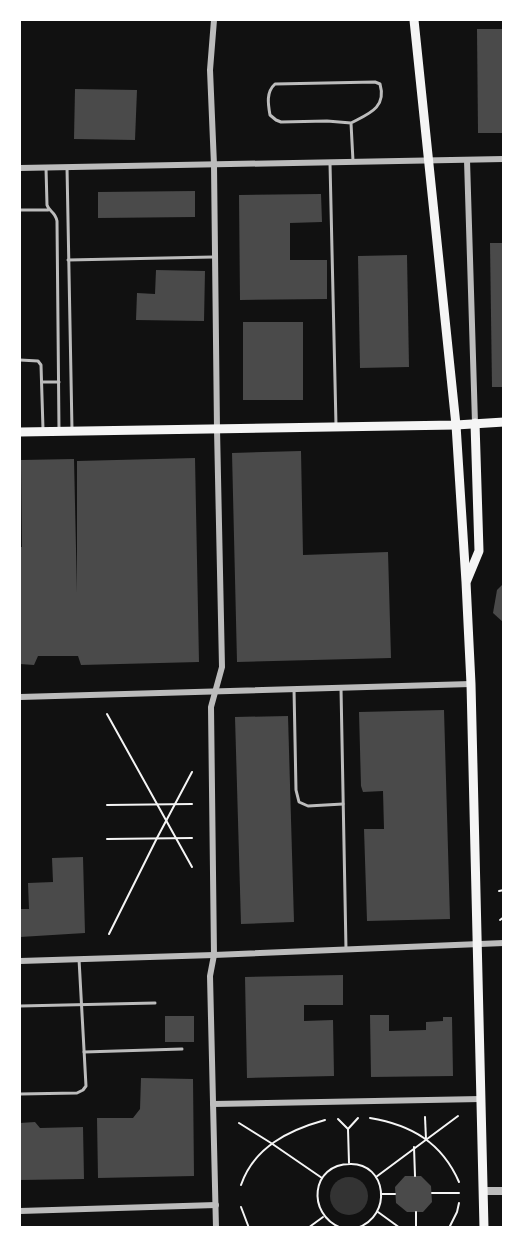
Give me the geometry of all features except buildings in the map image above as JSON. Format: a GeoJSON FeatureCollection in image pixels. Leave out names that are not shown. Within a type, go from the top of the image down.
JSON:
{"type":"FeatureCollection","features":[{"type":"Feature","properties":{"kind":"main road"},"geometry":{"type":"LineString","coordinates":[[414,20],[456,425],[466,582],[471,684],[484,1227]]}},
{"type":"Feature","properties":{"kind":"main road"},"geometry":{"type":"LineString","coordinates":[[20,432],[456,425],[504,422]]}},
{"type":"Feature","properties":{"kind":"main road"},"geometry":{"type":"LineString","coordinates":[[466,582],[479,551],[475,423]]}},
{"type":"Feature","properties":{"kind":"street"},"geometry":{"type":"LineString","coordinates":[[214,20],[210,70],[214,165],[222,667],[211,707],[214,955],[210,976],[216,1227]]}},
{"type":"Feature","properties":{"kind":"street"},"geometry":{"type":"LineString","coordinates":[[20,168],[504,159]]}},
{"type":"Feature","properties":{"kind":"street"},"geometry":{"type":"LineString","coordinates":[[467,160],[475,423]]}},
{"type":"Feature","properties":{"kind":"street"},"geometry":{"type":"LineString","coordinates":[[20,696],[471,684]]}},
{"type":"Feature","properties":{"kind":"street"},"geometry":{"type":"LineString","coordinates":[[20,960],[214,955],[504,943]]}},
{"type":"Feature","properties":{"kind":"street"},"geometry":{"type":"LineString","coordinates":[[213,1104],[481,1099]]}},
{"type":"Feature","properties":{"kind":"street"},"geometry":{"type":"LineString","coordinates":[[484,1191],[504,1191]]}},
{"type":"Feature","properties":{"kind":"street"},"geometry":{"type":"LineString","coordinates":[[20,1210],[216,1205]]}},
{"type":"Feature","properties":{"kind":"lane"},"geometry":{"type":"LineString","coordinates":[[375,82],[380,84],[381,99],[376,108],[351,123],[276,120],[270,115],[268,96],[270,88],[275,84],[375,82]]}},
{"type":"Feature","properties":{"kind":"lane"},"geometry":{"type":"LineString","coordinates":[[351,123],[353,162]]}},
{"type":"Feature","properties":{"kind":"lane"},"geometry":{"type":"LineString","coordinates":[[330,163],[336,427]]}},
{"type":"Feature","properties":{"kind":"lane"},"geometry":{"type":"LineString","coordinates":[[67,167],[72,432]]}},
{"type":"Feature","properties":{"kind":"lane"},"geometry":{"type":"LineString","coordinates":[[46,168],[49,210]]}},
{"type":"Feature","properties":{"kind":"lane"},"geometry":{"type":"LineString","coordinates":[[20,210],[49,210],[54,213],[57,221],[59,432]]}},
{"type":"Feature","properties":{"kind":"lane"},"geometry":{"type":"LineString","coordinates":[[68,260],[215,257]]}},
{"type":"Feature","properties":{"kind":"lane"},"geometry":{"type":"LineString","coordinates":[[20,360],[38,361],[41,365],[43,432]]}},
{"type":"Feature","properties":{"kind":"lane"},"geometry":{"type":"LineString","coordinates":[[42,381],[59,381]]}},
{"type":"Feature","properties":{"kind":"lane"},"geometry":{"type":"LineString","coordinates":[[341,688],[346,950]]}},
{"type":"Feature","properties":{"kind":"lane"},"geometry":{"type":"LineString","coordinates":[[294,689],[296,790],[299,802],[308,806],[343,804]]}},
{"type":"Feature","properties":{"kind":"lane"},"geometry":{"type":"LineString","coordinates":[[20,1094],[77,1093],[86,1086],[79,959]]}},
{"type":"Feature","properties":{"kind":"lane"},"geometry":{"type":"LineString","coordinates":[[20,1006],[155,1003]]}},
{"type":"Feature","properties":{"kind":"lane"},"geometry":{"type":"LineString","coordinates":[[84,1052],[182,1049]]}},
{"type":"Feature","properties":{"kind":"path"},"geometry":{"type":"LineString","coordinates":[[107,714],[192,867]]}},
{"type":"Feature","properties":{"kind":"path"},"geometry":{"type":"LineString","coordinates":[[110,934],[192,772]]}},
{"type":"Feature","properties":{"kind":"path"},"geometry":{"type":"LineString","coordinates":[[106,805],[192,804]]}},
{"type":"Feature","properties":{"kind":"path"},"geometry":{"type":"LineString","coordinates":[[107,839],[192,838]]}},
{"type":"Feature","properties":{"kind":"path"},"geometry":{"type":"LineString","coordinates":[[500,921],[504,917]]}},
{"type":"Feature","properties":{"kind":"path"},"geometry":{"type":"LineString","coordinates":[[376,1177],[458,1116]]}},
{"type":"Feature","properties":{"kind":"path"},"geometry":{"type":"LineString","coordinates":[[425,1117],[426,1139]]}},
{"type":"Feature","properties":{"kind":"path"},"geometry":{"type":"LineString","coordinates":[[338,1119],[348,1129],[349,1164]]}},
{"type":"Feature","properties":{"kind":"path"},"geometry":{"type":"LineString","coordinates":[[348,1129],[358,1119]]}},
{"type":"Feature","properties":{"kind":"path"},"geometry":{"type":"LineString","coordinates":[[370,1119],[401,1126],[426,1139],[443,1155],[459,1182]]}},
{"type":"Feature","properties":{"kind":"path"},"geometry":{"type":"LineString","coordinates":[[241,1185],[253,1161],[272,1143],[297,1129],[325,1120]]}},
{"type":"Feature","properties":{"kind":"path"},"geometry":{"type":"LineString","coordinates":[[239,1123],[322,1178]]}},
{"type":"Feature","properties":{"kind":"path"},"geometry":{"type":"LineString","coordinates":[[414,1148],[415,1176]]}},
{"type":"Feature","properties":{"kind":"path"},"geometry":{"type":"LineString","coordinates":[[341,1227],[324,1216],[318,1206],[317,1195],[322,1178],[332,1169],[349,1164],[364,1167],[376,1177],[382,1194],[378,1212],[371,1221],[357,1227]]}},
{"type":"Feature","properties":{"kind":"path"},"geometry":{"type":"LineString","coordinates":[[432,1193],[459,1193]]}},
{"type":"Feature","properties":{"kind":"path"},"geometry":{"type":"LineString","coordinates":[[382,1194],[395,1194]]}},
{"type":"Feature","properties":{"kind":"path"},"geometry":{"type":"LineString","coordinates":[[449,1227],[459,1203]]}},
{"type":"Feature","properties":{"kind":"path"},"geometry":{"type":"LineString","coordinates":[[241,1207],[249,1227]]}},
{"type":"Feature","properties":{"kind":"path"},"geometry":{"type":"LineString","coordinates":[[378,1212],[400,1227]]}},
{"type":"Feature","properties":{"kind":"path"},"geometry":{"type":"LineString","coordinates":[[416,1212],[416,1227]]}},
{"type":"Feature","properties":{"kind":"path"},"geometry":{"type":"LineString","coordinates":[[308,1227],[324,1216]]}},
{"type":"Feature","properties":{"kind":"shaded area"},"geometry":{"type":"Polygon","coordinates":[[[349,1177],[363,1182],[368,1196],[363,1210],[349,1215],[335,1210],[330,1196],[335,1182],[349,1177]]]}}]}
